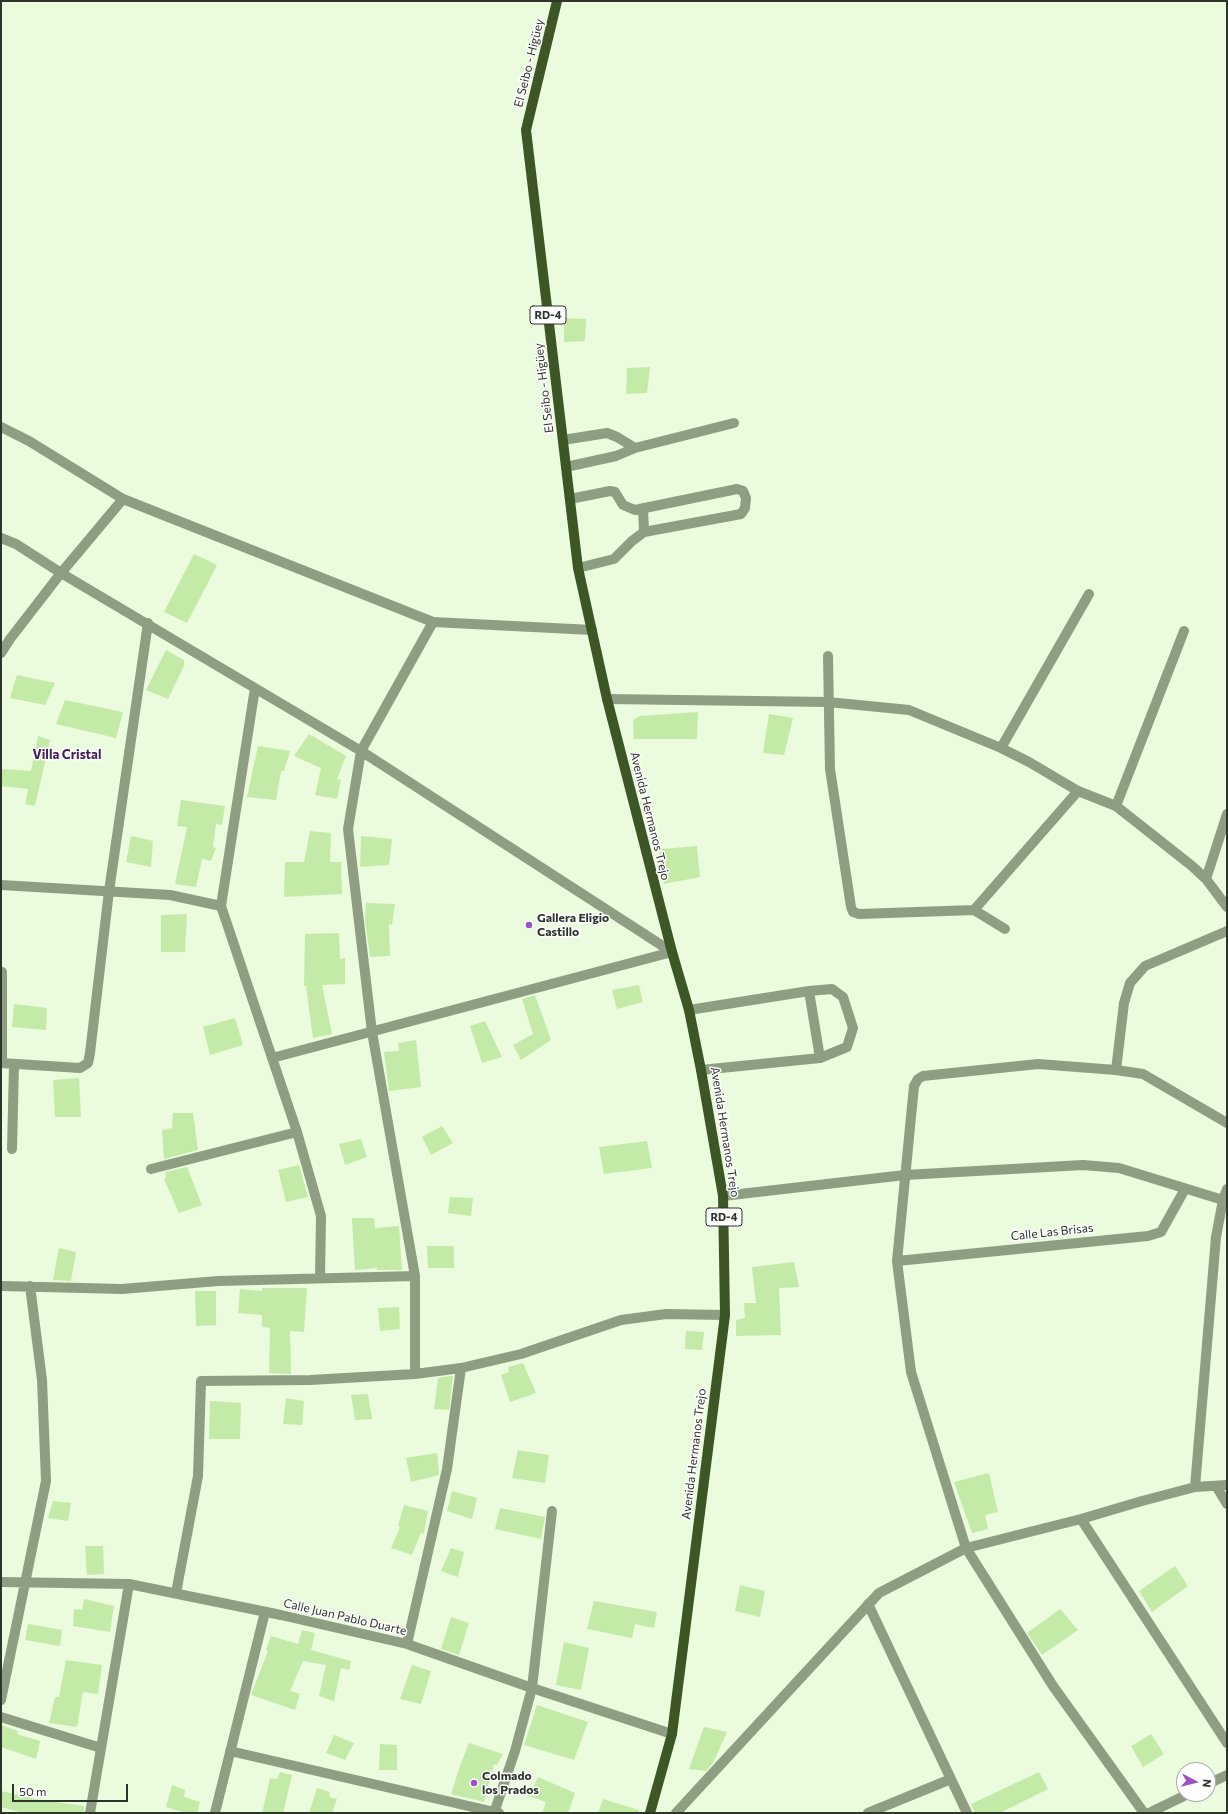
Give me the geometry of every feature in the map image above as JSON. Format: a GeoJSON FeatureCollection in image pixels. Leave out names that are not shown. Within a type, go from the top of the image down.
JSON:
{"type":"FeatureCollection","features":[{"type":"Feature","properties":{"kind":"main road","name":"El Seibo - Higüey"},"geometry":{"type":"LineString","coordinates":[[557,1],[526,130],[578,568],[592,630]]}},
{"type":"Feature","properties":{"kind":"main road","name":"Avenida Hermanos Trejo"},"geometry":{"type":"LineString","coordinates":[[592,630],[607,699],[672,952],[689,1010],[702,1070],[723,1196],[725,1315],[672,1734],[650,1813]]}},
{"type":"Feature","properties":{"kind":"street"},"geometry":{"type":"LineString","coordinates":[[566,467],[616,456],[635,448],[734,423]]}},
{"type":"Feature","properties":{"kind":"street"},"geometry":{"type":"LineString","coordinates":[[1,427],[29,441],[123,500],[433,622],[592,630]]}},
{"type":"Feature","properties":{"kind":"street"},"geometry":{"type":"LineString","coordinates":[[563,440],[607,433],[635,448]]}},
{"type":"Feature","properties":{"kind":"street"},"geometry":{"type":"LineString","coordinates":[[570,499],[610,491],[615,492],[623,505],[635,510],[737,489],[743,491],[746,498],[745,508],[741,514],[644,532],[632,541],[614,560],[578,568]]}},
{"type":"Feature","properties":{"kind":"street"},"geometry":{"type":"LineString","coordinates":[[1,653],[61,573],[123,500]]}},
{"type":"Feature","properties":{"kind":"street"},"geometry":{"type":"LineString","coordinates":[[643,508],[644,532]]}},
{"type":"Feature","properties":{"kind":"street"},"geometry":{"type":"LineString","coordinates":[[1,538],[16,544],[61,573],[148,623],[361,751],[672,952]]}},
{"type":"Feature","properties":{"kind":"street"},"geometry":{"type":"LineString","coordinates":[[1001,748],[1089,594]]}},
{"type":"Feature","properties":{"kind":"street"},"geometry":{"type":"LineString","coordinates":[[415,1374],[415,1276],[372,1032],[348,829],[361,751],[433,622]]}},
{"type":"Feature","properties":{"kind":"street"},"geometry":{"type":"LineString","coordinates":[[2,972],[2,1063],[14,1065],[80,1068],[88,1063],[109,891],[148,623]]}},
{"type":"Feature","properties":{"kind":"street"},"geometry":{"type":"LineString","coordinates":[[1116,806],[1184,631]]}},
{"type":"Feature","properties":{"kind":"street"},"geometry":{"type":"LineString","coordinates":[[828,656],[830,769],[853,912],[859,914],[974,910],[1004,929]]}},
{"type":"Feature","properties":{"kind":"street"},"geometry":{"type":"LineString","coordinates":[[255,688],[221,906],[298,1132],[321,1216],[320,1278]]}},
{"type":"Feature","properties":{"kind":"street"},"geometry":{"type":"LineString","coordinates":[[607,699],[828,702],[909,710],[1001,748],[1029,762],[1078,791],[1116,806],[1206,879],[1227,907]]}},
{"type":"Feature","properties":{"kind":"street"},"geometry":{"type":"LineString","coordinates":[[974,910],[1078,791]]}},
{"type":"Feature","properties":{"kind":"street"},"geometry":{"type":"LineString","coordinates":[[1206,879],[1227,814]]}},
{"type":"Feature","properties":{"kind":"street"},"geometry":{"type":"LineString","coordinates":[[1,884],[170,895],[221,906]]}},
{"type":"Feature","properties":{"kind":"street"},"geometry":{"type":"LineString","coordinates":[[1116,1070],[1124,1004],[1130,983],[1145,966],[1227,931]]}},
{"type":"Feature","properties":{"kind":"street"},"geometry":{"type":"LineString","coordinates":[[272,1058],[672,952]]}},
{"type":"Feature","properties":{"kind":"street"},"geometry":{"type":"LineString","coordinates":[[689,1010],[809,991],[832,989],[843,997],[853,1028],[847,1047],[820,1058],[702,1070]]}},
{"type":"Feature","properties":{"kind":"street"},"geometry":{"type":"LineString","coordinates":[[809,991],[820,1058]]}},
{"type":"Feature","properties":{"kind":"street"},"geometry":{"type":"LineString","coordinates":[[1144,1813],[1053,1686],[966,1548],[911,1372],[896,1261],[914,1086],[918,1079],[923,1076],[1038,1064],[1116,1070],[1144,1074],[1227,1123]]}},
{"type":"Feature","properties":{"kind":"street"},"geometry":{"type":"LineString","coordinates":[[12,1149],[14,1065]]}},
{"type":"Feature","properties":{"kind":"street"},"geometry":{"type":"LineString","coordinates":[[151,1169],[298,1132]]}},
{"type":"Feature","properties":{"kind":"street"},"geometry":{"type":"LineString","coordinates":[[723,1196],[905,1175],[1083,1165],[1118,1168],[1223,1200]]}},
{"type":"Feature","properties":{"kind":"street","name":"Calle Las Brisas"},"geometry":{"type":"LineString","coordinates":[[896,1261],[1148,1236],[1161,1232],[1185,1189]]}},
{"type":"Feature","properties":{"kind":"street"},"geometry":{"type":"LineString","coordinates":[[1194,1487],[1216,1237],[1223,1200],[1227,1189]]}},
{"type":"Feature","properties":{"kind":"street"},"geometry":{"type":"LineString","coordinates":[[1,1286],[122,1289],[218,1281],[415,1276]]}},
{"type":"Feature","properties":{"kind":"street"},"geometry":{"type":"LineString","coordinates":[[1,1700],[46,1481],[42,1380],[30,1286]]}},
{"type":"Feature","properties":{"kind":"street"},"geometry":{"type":"LineString","coordinates":[[176,1593],[198,1476],[201,1381],[310,1380],[415,1374],[461,1368],[521,1354],[621,1320],[666,1314],[725,1315]]}},
{"type":"Feature","properties":{"kind":"street"},"geometry":{"type":"LineString","coordinates":[[407,1644],[447,1469],[461,1368]]}},
{"type":"Feature","properties":{"kind":"street"},"geometry":{"type":"LineString","coordinates":[[676,1813],[879,1593],[966,1548],[1081,1519],[1194,1487],[1227,1485]]}},
{"type":"Feature","properties":{"kind":"street"},"geometry":{"type":"LineString","coordinates":[[1216,1486],[1227,1504]]}},
{"type":"Feature","properties":{"kind":"street"},"geometry":{"type":"LineString","coordinates":[[230,1751],[496,1813],[532,1688],[552,1512]]}},
{"type":"Feature","properties":{"kind":"street"},"geometry":{"type":"LineString","coordinates":[[1081,1519],[1227,1743]]}},
{"type":"Feature","properties":{"kind":"street","name":"Calle Juan Pablo Duarte"},"geometry":{"type":"LineString","coordinates":[[1,1582],[129,1584],[265,1612],[407,1644],[532,1688],[672,1734]]}},
{"type":"Feature","properties":{"kind":"street"},"geometry":{"type":"LineString","coordinates":[[90,1813],[129,1584]]}},
{"type":"Feature","properties":{"kind":"street"},"geometry":{"type":"LineString","coordinates":[[868,1604],[966,1813]]}},
{"type":"Feature","properties":{"kind":"street"},"geometry":{"type":"LineString","coordinates":[[215,1813],[265,1612]]}},
{"type":"Feature","properties":{"kind":"street"},"geometry":{"type":"LineString","coordinates":[[1,1717],[101,1748]]}},
{"type":"Feature","properties":{"kind":"street"},"geometry":{"type":"LineString","coordinates":[[1216,1780],[1227,1774]]}},
{"type":"Feature","properties":{"kind":"street"},"geometry":{"type":"LineString","coordinates":[[868,1813],[951,1779]]}},
{"type":"Feature","properties":{"kind":"street"},"geometry":{"type":"LineString","coordinates":[[1149,1813],[1176,1800]]}},
{"type":"Feature","properties":{"kind":"building"},"geometry":{"type":"Polygon","coordinates":[[[564,318],[586,319],[585,341],[564,342],[564,318]]]}},
{"type":"Feature","properties":{"kind":"building"},"geometry":{"type":"Polygon","coordinates":[[[650,367],[647,393],[626,394],[627,368],[650,367]]]}},
{"type":"Feature","properties":{"kind":"building"},"geometry":{"type":"Polygon","coordinates":[[[194,554],[217,565],[187,623],[164,612],[194,554]]]}},
{"type":"Feature","properties":{"kind":"building"},"geometry":{"type":"Polygon","coordinates":[[[166,650],[184,660],[184,666],[168,699],[146,690],[166,650]]]}},
{"type":"Feature","properties":{"kind":"building"},"geometry":{"type":"Polygon","coordinates":[[[17,675],[55,683],[45,705],[10,698],[17,675]]]}},
{"type":"Feature","properties":{"kind":"building"},"geometry":{"type":"Polygon","coordinates":[[[65,700],[123,712],[116,738],[56,724],[65,700]]]}},
{"type":"Feature","properties":{"kind":"building"},"geometry":{"type":"Polygon","coordinates":[[[698,712],[697,739],[634,739],[633,720],[640,716],[698,712]]]}},
{"type":"Feature","properties":{"kind":"building"},"geometry":{"type":"Polygon","coordinates":[[[769,714],[793,718],[784,755],[763,753],[769,714]]]}},
{"type":"Feature","properties":{"kind":"building"},"geometry":{"type":"Polygon","coordinates":[[[309,734],[346,756],[337,779],[341,780],[337,799],[315,795],[321,768],[294,756],[309,734]]]}},
{"type":"Feature","properties":{"kind":"building"},"geometry":{"type":"Polygon","coordinates":[[[38,736],[50,740],[35,806],[25,804],[28,789],[1,786],[1,769],[31,771],[38,736]]]}},
{"type":"Feature","properties":{"kind":"building"},"geometry":{"type":"Polygon","coordinates":[[[258,746],[290,751],[284,771],[281,771],[276,800],[247,797],[258,746]]]}},
{"type":"Feature","properties":{"kind":"building"},"geometry":{"type":"Polygon","coordinates":[[[181,800],[225,806],[222,825],[216,824],[213,847],[216,848],[211,861],[202,859],[196,887],[175,884],[187,827],[177,826],[181,800]]]}},
{"type":"Feature","properties":{"kind":"building"},"geometry":{"type":"Polygon","coordinates":[[[310,831],[331,833],[330,862],[341,862],[342,894],[284,897],[285,862],[304,862],[310,831]]]}},
{"type":"Feature","properties":{"kind":"building"},"geometry":{"type":"Polygon","coordinates":[[[131,836],[153,841],[151,867],[126,862],[131,836]]]}},
{"type":"Feature","properties":{"kind":"building"},"geometry":{"type":"Polygon","coordinates":[[[361,836],[392,839],[389,865],[360,867],[361,836]]]}},
{"type":"Feature","properties":{"kind":"building"},"geometry":{"type":"Polygon","coordinates":[[[697,846],[700,877],[664,884],[659,854],[662,849],[697,846]]]}},
{"type":"Feature","properties":{"kind":"building"},"geometry":{"type":"Polygon","coordinates":[[[366,903],[395,904],[392,925],[389,924],[390,956],[370,957],[365,920],[366,903]]]}},
{"type":"Feature","properties":{"kind":"building"},"geometry":{"type":"Polygon","coordinates":[[[187,914],[185,952],[161,952],[161,915],[187,914]]]}},
{"type":"Feature","properties":{"kind":"building"},"geometry":{"type":"Polygon","coordinates":[[[339,933],[340,959],[345,958],[345,984],[322,985],[332,1034],[313,1038],[306,986],[304,986],[305,934],[339,933]]]}},
{"type":"Feature","properties":{"kind":"building"},"geometry":{"type":"Polygon","coordinates":[[[639,985],[643,1002],[617,1009],[612,990],[639,985]]]}},
{"type":"Feature","properties":{"kind":"building"},"geometry":{"type":"Polygon","coordinates":[[[535,995],[551,1040],[521,1060],[513,1045],[533,1034],[522,999],[535,995]]]}},
{"type":"Feature","properties":{"kind":"building"},"geometry":{"type":"Polygon","coordinates":[[[14,1004],[47,1008],[46,1030],[12,1027],[14,1004]]]}},
{"type":"Feature","properties":{"kind":"building"},"geometry":{"type":"Polygon","coordinates":[[[235,1018],[243,1045],[210,1055],[203,1027],[235,1018]]]}},
{"type":"Feature","properties":{"kind":"building"},"geometry":{"type":"Polygon","coordinates":[[[485,1021],[502,1057],[482,1063],[470,1026],[485,1021]]]}},
{"type":"Feature","properties":{"kind":"building"},"geometry":{"type":"Polygon","coordinates":[[[416,1040],[421,1087],[389,1091],[384,1052],[399,1051],[398,1043],[416,1040]]]}},
{"type":"Feature","properties":{"kind":"building"},"geometry":{"type":"Polygon","coordinates":[[[79,1078],[81,1117],[55,1117],[53,1080],[79,1078]]]}},
{"type":"Feature","properties":{"kind":"building"},"geometry":{"type":"Polygon","coordinates":[[[173,1113],[193,1113],[198,1150],[164,1159],[162,1130],[172,1128],[173,1113]]]}},
{"type":"Feature","properties":{"kind":"building"},"geometry":{"type":"Polygon","coordinates":[[[442,1126],[453,1143],[431,1155],[422,1137],[442,1126]]]}},
{"type":"Feature","properties":{"kind":"building"},"geometry":{"type":"Polygon","coordinates":[[[361,1139],[367,1157],[345,1165],[339,1144],[361,1139]]]}},
{"type":"Feature","properties":{"kind":"building"},"geometry":{"type":"Polygon","coordinates":[[[647,1141],[652,1168],[604,1174],[599,1147],[647,1141]]]}},
{"type":"Feature","properties":{"kind":"building"},"geometry":{"type":"Polygon","coordinates":[[[299,1165],[308,1197],[286,1202],[278,1170],[299,1165]]]}},
{"type":"Feature","properties":{"kind":"building"},"geometry":{"type":"Polygon","coordinates":[[[187,1167],[202,1205],[179,1213],[164,1179],[166,1178],[165,1172],[187,1167]]]}},
{"type":"Feature","properties":{"kind":"building"},"geometry":{"type":"Polygon","coordinates":[[[450,1197],[473,1198],[471,1216],[448,1213],[450,1197]]]}},
{"type":"Feature","properties":{"kind":"building"},"geometry":{"type":"Polygon","coordinates":[[[352,1218],[374,1218],[375,1228],[399,1226],[402,1270],[377,1270],[377,1268],[355,1270],[352,1218]]]}},
{"type":"Feature","properties":{"kind":"building"},"geometry":{"type":"Polygon","coordinates":[[[427,1246],[454,1246],[454,1268],[428,1268],[427,1246]]]}},
{"type":"Feature","properties":{"kind":"building"},"geometry":{"type":"Polygon","coordinates":[[[59,1248],[76,1252],[71,1281],[53,1280],[59,1248]]]}},
{"type":"Feature","properties":{"kind":"building"},"geometry":{"type":"Polygon","coordinates":[[[794,1262],[799,1287],[779,1288],[781,1335],[736,1336],[736,1320],[745,1318],[744,1303],[756,1303],[752,1267],[794,1262]]]}},
{"type":"Feature","properties":{"kind":"building"},"geometry":{"type":"Polygon","coordinates":[[[262,1288],[307,1288],[304,1332],[290,1331],[291,1374],[269,1373],[270,1328],[262,1327],[262,1315],[238,1313],[240,1289],[262,1291],[262,1288]]]}},
{"type":"Feature","properties":{"kind":"building"},"geometry":{"type":"Polygon","coordinates":[[[195,1291],[216,1291],[216,1325],[196,1326],[195,1291]]]}},
{"type":"Feature","properties":{"kind":"building"},"geometry":{"type":"Polygon","coordinates":[[[399,1307],[400,1329],[380,1331],[378,1308],[399,1307]]]}},
{"type":"Feature","properties":{"kind":"building"},"geometry":{"type":"Polygon","coordinates":[[[686,1331],[704,1332],[702,1350],[685,1349],[686,1331]]]}},
{"type":"Feature","properties":{"kind":"building"},"geometry":{"type":"Polygon","coordinates":[[[523,1363],[536,1393],[510,1402],[501,1375],[509,1372],[508,1367],[523,1363]]]}},
{"type":"Feature","properties":{"kind":"building"},"geometry":{"type":"Polygon","coordinates":[[[453,1376],[449,1410],[434,1409],[438,1378],[453,1376]]]}},
{"type":"Feature","properties":{"kind":"building"},"geometry":{"type":"Polygon","coordinates":[[[368,1394],[372,1419],[355,1420],[351,1395],[368,1394]]]}},
{"type":"Feature","properties":{"kind":"building"},"geometry":{"type":"Polygon","coordinates":[[[286,1398],[304,1401],[302,1425],[283,1424],[286,1398]]]}},
{"type":"Feature","properties":{"kind":"building"},"geometry":{"type":"Polygon","coordinates":[[[210,1401],[241,1403],[240,1439],[209,1439],[210,1401]]]}},
{"type":"Feature","properties":{"kind":"building"},"geometry":{"type":"Polygon","coordinates":[[[518,1450],[549,1455],[545,1483],[512,1478],[518,1450]]]}},
{"type":"Feature","properties":{"kind":"building"},"geometry":{"type":"Polygon","coordinates":[[[437,1453],[439,1475],[411,1482],[406,1458],[437,1453]]]}},
{"type":"Feature","properties":{"kind":"building"},"geometry":{"type":"Polygon","coordinates":[[[989,1473],[998,1512],[985,1515],[988,1529],[972,1533],[954,1482],[989,1473]]]}},
{"type":"Feature","properties":{"kind":"building"},"geometry":{"type":"Polygon","coordinates":[[[452,1491],[477,1498],[472,1519],[447,1511],[452,1491]]]}},
{"type":"Feature","properties":{"kind":"building"},"geometry":{"type":"Polygon","coordinates":[[[53,1501],[71,1503],[68,1521],[48,1518],[53,1501]]]}},
{"type":"Feature","properties":{"kind":"building"},"geometry":{"type":"Polygon","coordinates":[[[404,1505],[428,1511],[424,1534],[421,1533],[412,1555],[391,1548],[400,1527],[398,1526],[404,1505]]]}},
{"type":"Feature","properties":{"kind":"building"},"geometry":{"type":"Polygon","coordinates":[[[500,1508],[545,1517],[541,1539],[495,1529],[500,1508]]]}},
{"type":"Feature","properties":{"kind":"building"},"geometry":{"type":"Polygon","coordinates":[[[85,1546],[103,1546],[104,1574],[87,1575],[85,1546]]]}},
{"type":"Feature","properties":{"kind":"building"},"geometry":{"type":"Polygon","coordinates":[[[451,1548],[464,1552],[458,1577],[441,1571],[451,1548]]]}},
{"type":"Feature","properties":{"kind":"building"},"geometry":{"type":"Polygon","coordinates":[[[1175,1566],[1188,1586],[1152,1612],[1139,1591],[1175,1566]]]}},
{"type":"Feature","properties":{"kind":"building"},"geometry":{"type":"Polygon","coordinates":[[[740,1585],[765,1591],[760,1617],[735,1611],[740,1585]]]}},
{"type":"Feature","properties":{"kind":"building"},"geometry":{"type":"Polygon","coordinates":[[[84,1599],[114,1606],[110,1632],[73,1626],[74,1609],[82,1610],[84,1599]]]}},
{"type":"Feature","properties":{"kind":"building"},"geometry":{"type":"Polygon","coordinates":[[[594,1601],[657,1612],[654,1628],[635,1624],[632,1638],[587,1629],[594,1601]]]}},
{"type":"Feature","properties":{"kind":"building"},"geometry":{"type":"Polygon","coordinates":[[[1060,1609],[1078,1630],[1042,1655],[1027,1633],[1060,1609]]]}},
{"type":"Feature","properties":{"kind":"building"},"geometry":{"type":"Polygon","coordinates":[[[451,1617],[469,1623],[459,1655],[441,1649],[451,1617]]]}},
{"type":"Feature","properties":{"kind":"building"},"geometry":{"type":"Polygon","coordinates":[[[28,1624],[62,1630],[60,1646],[25,1640],[28,1624]]]}},
{"type":"Feature","properties":{"kind":"building"},"geometry":{"type":"Polygon","coordinates":[[[302,1630],[315,1633],[311,1650],[351,1661],[349,1670],[341,1668],[334,1701],[319,1696],[326,1665],[303,1661],[290,1691],[300,1694],[295,1710],[251,1695],[268,1651],[266,1650],[271,1636],[298,1644],[302,1630]]]}},
{"type":"Feature","properties":{"kind":"building"},"geometry":{"type":"Polygon","coordinates":[[[564,1642],[589,1648],[581,1690],[556,1685],[564,1642]]]}},
{"type":"Feature","properties":{"kind":"building"},"geometry":{"type":"Polygon","coordinates":[[[66,1660],[102,1665],[98,1694],[83,1692],[77,1727],[49,1723],[55,1697],[59,1697],[66,1660]]]}},
{"type":"Feature","properties":{"kind":"building"},"geometry":{"type":"Polygon","coordinates":[[[412,1665],[431,1671],[421,1704],[400,1699],[412,1665]]]}},
{"type":"Feature","properties":{"kind":"building"},"geometry":{"type":"Polygon","coordinates":[[[537,1705],[588,1722],[574,1760],[524,1745],[537,1705]]]}},
{"type":"Feature","properties":{"kind":"building"},"geometry":{"type":"Polygon","coordinates":[[[1,1725],[18,1731],[17,1734],[40,1741],[36,1759],[1,1747],[1,1725]]]}},
{"type":"Feature","properties":{"kind":"building"},"geometry":{"type":"Polygon","coordinates":[[[704,1727],[727,1732],[713,1763],[706,1771],[689,1769],[704,1727]]]}},
{"type":"Feature","properties":{"kind":"building"},"geometry":{"type":"Polygon","coordinates":[[[1151,1734],[1164,1754],[1143,1767],[1131,1746],[1151,1734]]]}},
{"type":"Feature","properties":{"kind":"building"},"geometry":{"type":"Polygon","coordinates":[[[334,1735],[354,1743],[345,1760],[326,1753],[334,1735]]]}},
{"type":"Feature","properties":{"kind":"building"},"geometry":{"type":"Polygon","coordinates":[[[469,1743],[503,1754],[497,1765],[494,1764],[484,1802],[451,1794],[469,1743]]]}},
{"type":"Feature","properties":{"kind":"building"},"geometry":{"type":"Polygon","coordinates":[[[380,1744],[397,1745],[397,1770],[379,1770],[380,1744]]]}},
{"type":"Feature","properties":{"kind":"building"},"geometry":{"type":"Polygon","coordinates":[[[280,1772],[292,1775],[283,1813],[262,1813],[270,1778],[277,1779],[280,1772]]]}},
{"type":"Feature","properties":{"kind":"building"},"geometry":{"type":"Polygon","coordinates":[[[1039,1772],[1048,1789],[1000,1813],[975,1813],[971,1804],[1039,1772]]]}},
{"type":"Feature","properties":{"kind":"building"},"geometry":{"type":"Polygon","coordinates":[[[538,1777],[575,1793],[568,1813],[542,1813],[546,1802],[529,1796],[538,1777]]]}},
{"type":"Feature","properties":{"kind":"building"},"geometry":{"type":"Polygon","coordinates":[[[172,1785],[185,1790],[184,1797],[200,1802],[197,1813],[186,1813],[166,1807],[172,1785]]]}},
{"type":"Feature","properties":{"kind":"building"},"geometry":{"type":"Polygon","coordinates":[[[317,1788],[330,1792],[329,1797],[337,1799],[332,1813],[309,1813],[317,1788]]]}},
{"type":"Feature","properties":{"kind":"building"},"geometry":{"type":"Polygon","coordinates":[[[1,1791],[35,1799],[84,1806],[84,1813],[24,1813],[1,1807],[1,1791]]]}},
{"type":"Feature","properties":{"kind":"building"},"geometry":{"type":"Polygon","coordinates":[[[603,1799],[639,1810],[639,1813],[598,1813],[603,1799]]]}},
{"type":"Feature","properties":{"kind":"place","name":"Gallera Eligio Castillo"},"geometry":{"type":"Point","coordinates":[529,925]}},
{"type":"Feature","properties":{"kind":"place","name":"Colmado los Prados"},"geometry":{"type":"Point","coordinates":[474,1783]}},
{"type":"Feature","properties":{"kind":"district","name":"Villa Cristal"},"geometry":{"type":"Point","coordinates":[67,755]}}]}
